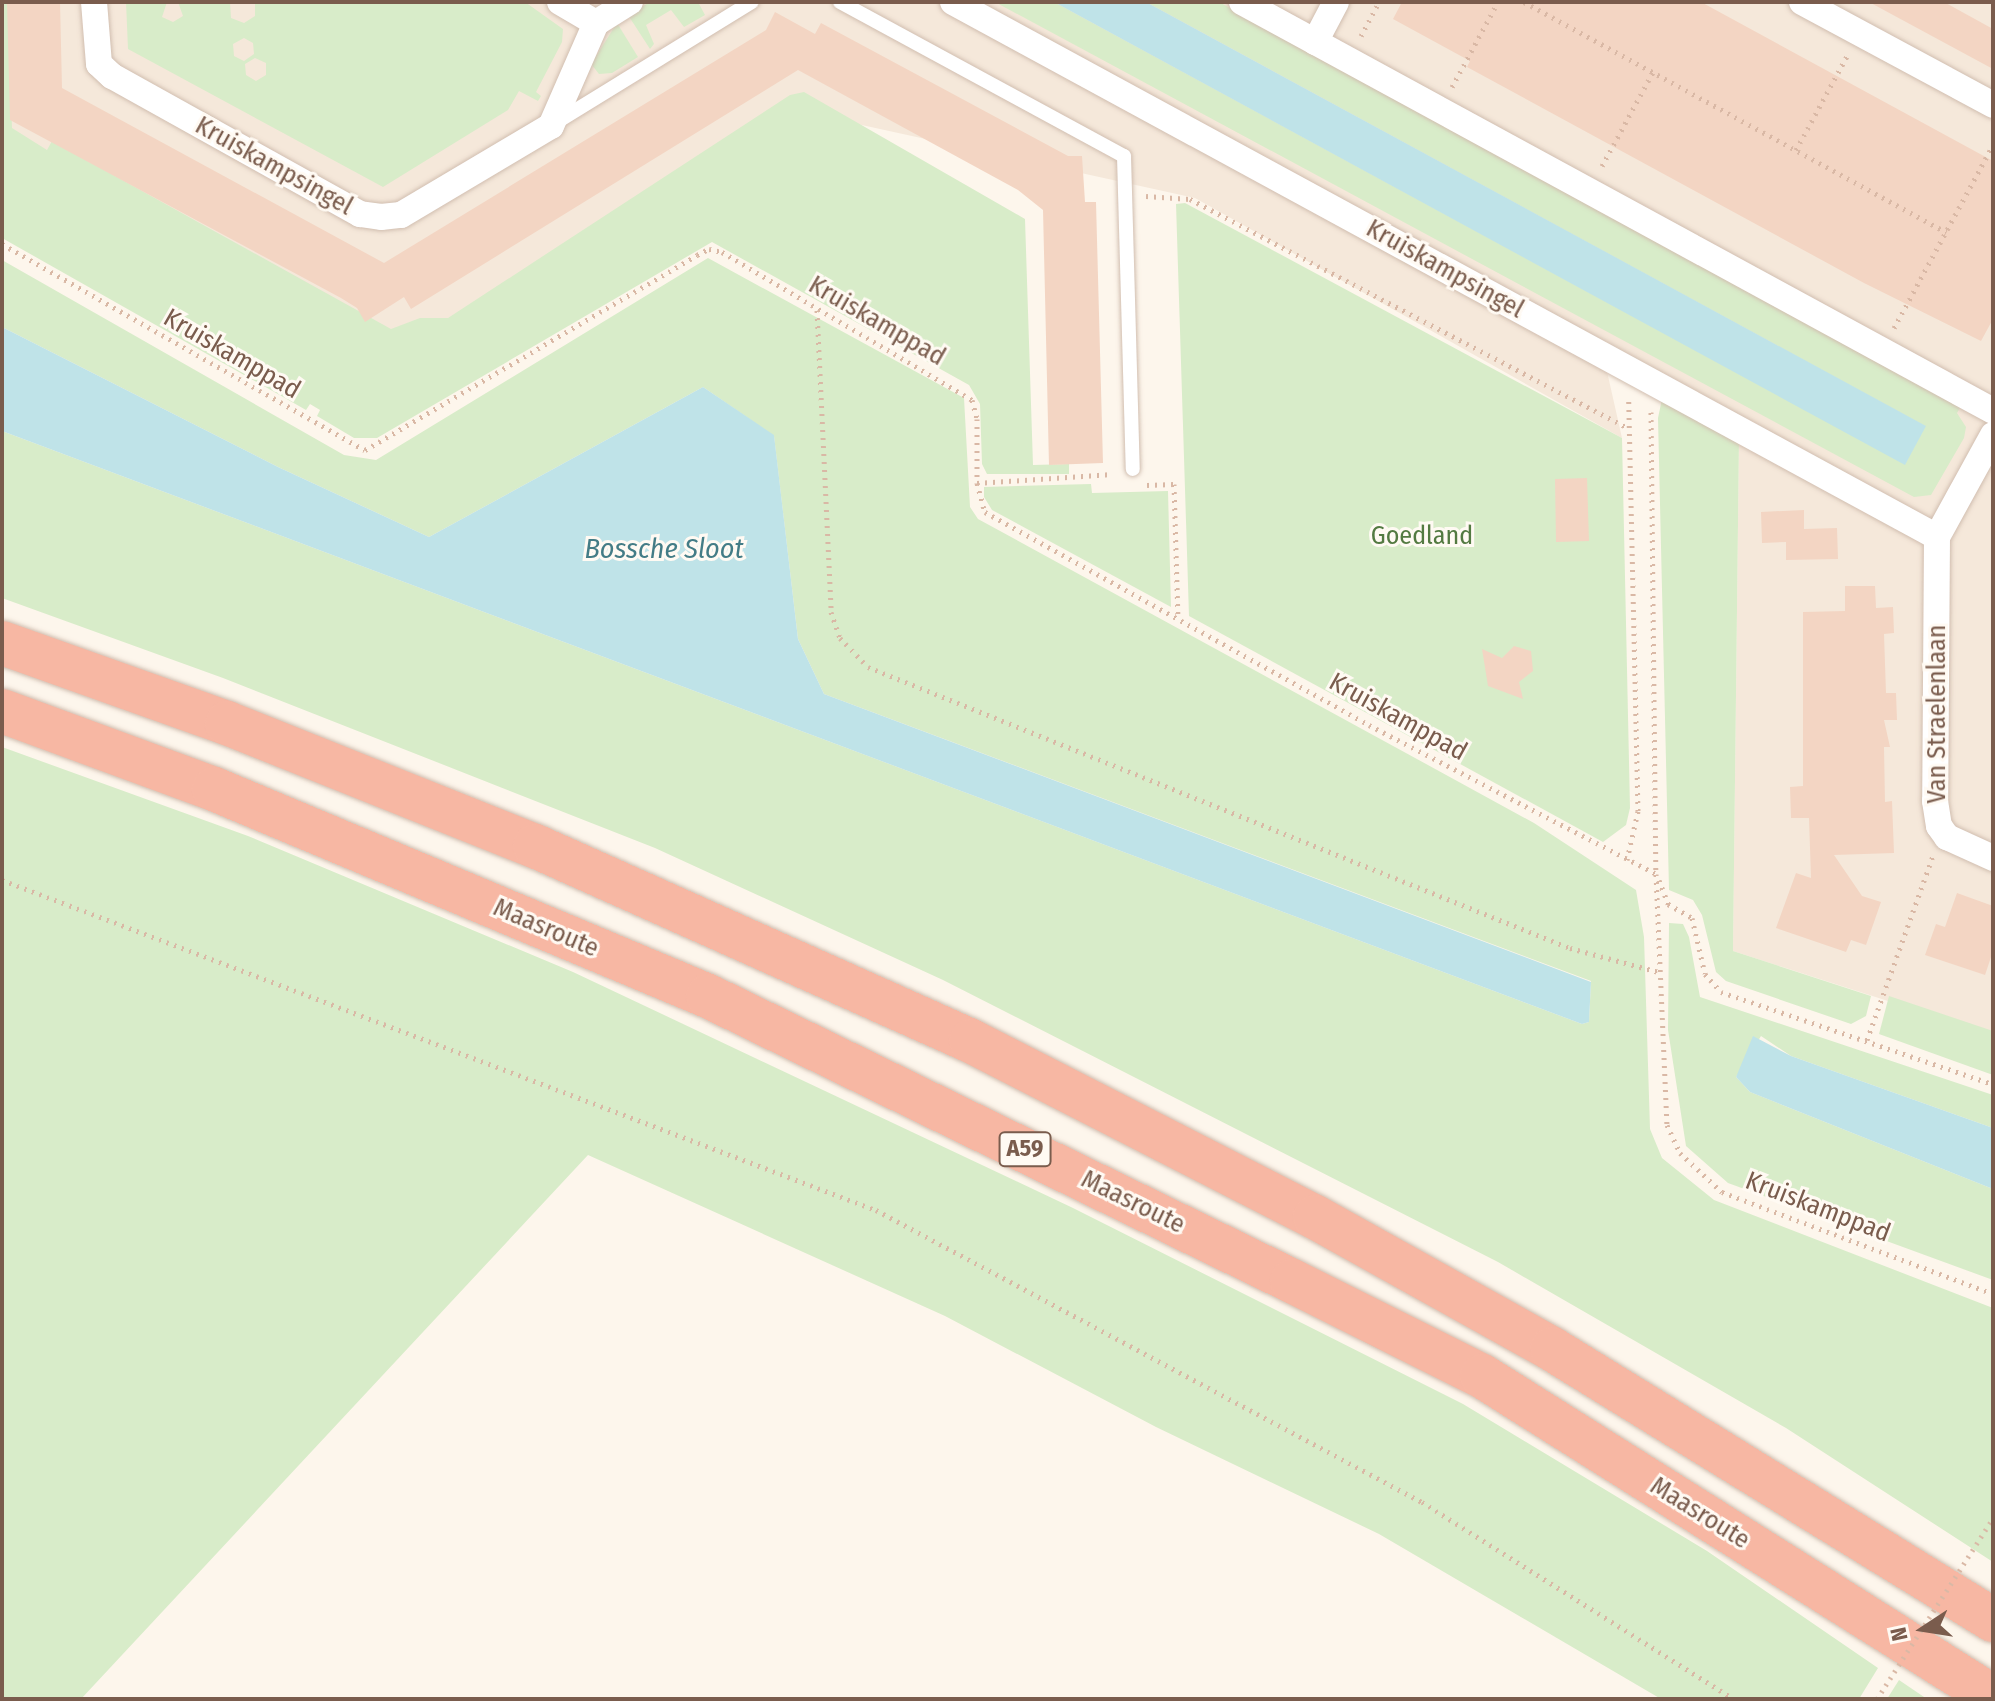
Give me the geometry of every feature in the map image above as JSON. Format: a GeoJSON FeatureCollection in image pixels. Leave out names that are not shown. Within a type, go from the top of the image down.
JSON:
{"type":"FeatureCollection","features":[{"type":"Feature","properties":{"kind":"highway"},"geometry":{"type":"LineString","coordinates":[[2,643],[227,723],[535,846],[971,1041],[1315,1217],[1552,1349],[1993,1620]]}},
{"type":"Feature","properties":{"kind":"highway","name":"Maasroute"},"geometry":{"type":"LineString","coordinates":[[2,711],[214,789],[708,996],[1238,1254],[1482,1376],[1993,1697]]}},
{"type":"Feature","properties":{"kind":"street","name":"Kruiskampsingel"},"geometry":{"type":"LineString","coordinates":[[94,2],[99,64],[112,76],[360,214],[401,215],[551,126]]}},
{"type":"Feature","properties":{"kind":"street"},"geometry":{"type":"LineString","coordinates":[[560,2],[596,23]]}},
{"type":"Feature","properties":{"kind":"street"},"geometry":{"type":"LineString","coordinates":[[551,126],[596,23],[630,2]]}},
{"type":"Feature","properties":{"kind":"street","name":"Kruiskampsingel"},"geometry":{"type":"LineString","coordinates":[[953,2],[1646,387],[1937,537]]}},
{"type":"Feature","properties":{"kind":"street"},"geometry":{"type":"LineString","coordinates":[[1242,2],[1993,411]]}},
{"type":"Feature","properties":{"kind":"street"},"geometry":{"type":"LineString","coordinates":[[1315,42],[1336,2]]}},
{"type":"Feature","properties":{"kind":"street"},"geometry":{"type":"LineString","coordinates":[[1802,2],[1993,105]]}},
{"type":"Feature","properties":{"kind":"street"},"geometry":{"type":"LineString","coordinates":[[1937,537],[1993,435]]}},
{"type":"Feature","properties":{"kind":"street","name":"Van Straelenlaan"},"geometry":{"type":"LineString","coordinates":[[1937,537],[1935,801],[1939,826],[1947,837],[1993,858]]}},
{"type":"Feature","properties":{"kind":"lane","name":"Kruiskampsingel"},"geometry":{"type":"LineString","coordinates":[[551,126],[752,2]]}},
{"type":"Feature","properties":{"kind":"lane"},"geometry":{"type":"LineString","coordinates":[[840,2],[1124,156],[1133,469]]}},
{"type":"Feature","properties":{"kind":"path"},"geometry":{"type":"LineString","coordinates":[[1348,60],[1379,2]]}},
{"type":"Feature","properties":{"kind":"path"},"geometry":{"type":"LineString","coordinates":[[1440,109],[1498,2]]}},
{"type":"Feature","properties":{"kind":"path"},"geometry":{"type":"LineString","coordinates":[[1524,2],[1946,232]]}},
{"type":"Feature","properties":{"kind":"path"},"geometry":{"type":"LineString","coordinates":[[1796,150],[1860,33]]}},
{"type":"Feature","properties":{"kind":"path"},"geometry":{"type":"LineString","coordinates":[[1589,190],[1653,72]]}},
{"type":"Feature","properties":{"kind":"path"},"geometry":{"type":"LineString","coordinates":[[1882,350],[1993,145]]}},
{"type":"Feature","properties":{"kind":"path"},"geometry":{"type":"LineString","coordinates":[[1126,196],[1190,199],[1628,428]]}},
{"type":"Feature","properties":{"kind":"path","name":"Kruiskamppad"},"geometry":{"type":"LineString","coordinates":[[2,244],[365,450],[709,249],[972,400],[977,483],[985,512],[1178,620],[1656,874]]}},
{"type":"Feature","properties":{"kind":"path"},"geometry":{"type":"LineString","coordinates":[[817,310],[831,612],[840,638],[868,667],[1570,948],[1659,972]]}},
{"type":"Feature","properties":{"kind":"path"},"geometry":{"type":"LineString","coordinates":[[1627,860],[1638,811],[1628,400],[1646,387]]}},
{"type":"Feature","properties":{"kind":"path","name":"Kruiskamppad"},"geometry":{"type":"LineString","coordinates":[[1646,387],[1656,874],[1667,1125],[1680,1153],[1696,1173],[1722,1192],[1993,1294]]}},
{"type":"Feature","properties":{"kind":"path"},"geometry":{"type":"LineString","coordinates":[[977,483],[1100,478],[1133,469],[1134,486],[1174,484],[1178,620]]}},
{"type":"Feature","properties":{"kind":"path"},"geometry":{"type":"LineString","coordinates":[[1867,1040],[1935,852],[1947,837]]}},
{"type":"Feature","properties":{"kind":"path"},"geometry":{"type":"LineString","coordinates":[[1656,874],[1668,904],[1692,918],[1705,974],[1721,992],[1993,1084]]}},
{"type":"Feature","properties":{"kind":"path"},"geometry":{"type":"LineString","coordinates":[[2,880],[876,1210],[1422,1502],[1734,1699]]}},
{"type":"Feature","properties":{"kind":"path"},"geometry":{"type":"LineString","coordinates":[[1877,1699],[1993,1518]]}},
{"type":"Feature","properties":{"kind":"shaded area"},"geometry":{"type":"Polygon","coordinates":[[[2,2],[1993,2],[1993,1048],[1888,1001],[1733,951],[1739,439],[1606,367],[1622,438],[1195,198],[807,113],[399,364],[4,147],[2,2]]]}},
{"type":"Feature","properties":{"kind":"green space"},"geometry":{"type":"Polygon","coordinates":[[[2,2],[8,2],[12,128],[47,150],[52,141],[391,329],[420,318],[448,318],[790,95],[804,92],[1025,219],[1033,465],[1069,464],[1069,474],[987,474],[982,464],[980,404],[969,385],[712,242],[377,438],[354,438],[317,416],[320,410],[310,404],[306,410],[2,238],[2,2]]]}},
{"type":"Feature","properties":{"kind":"green space"},"geometry":{"type":"Polygon","coordinates":[[[126,2],[167,2],[162,17],[173,22],[183,16],[178,2],[230,2],[231,18],[244,23],[255,16],[255,2],[525,2],[563,29],[562,42],[536,92],[541,96],[538,101],[519,91],[508,110],[383,187],[128,49],[126,2]],[[244,38],[233,44],[234,56],[244,61],[254,54],[253,43],[244,38]],[[255,58],[245,64],[246,75],[256,81],[266,75],[266,63],[255,58]]]}},
{"type":"Feature","properties":{"kind":"green space"},"geometry":{"type":"Polygon","coordinates":[[[650,2],[698,2],[705,15],[684,27],[671,10],[646,25],[654,44],[650,49],[628,15],[650,2]]]}},
{"type":"Feature","properties":{"kind":"green space"},"geometry":{"type":"Polygon","coordinates":[[[995,2],[1054,2],[1905,464],[1925,426],[1146,2],[1219,2],[1961,406],[1957,413],[1966,427],[1964,438],[1931,495],[1914,497],[995,2]]]}},
{"type":"Feature","properties":{"kind":"green space"},"geometry":{"type":"Polygon","coordinates":[[[617,23],[638,57],[612,73],[599,74],[591,64],[617,23]]]}},
{"type":"Feature","properties":{"kind":"green space","name":"Goedland"},"geometry":{"type":"Polygon","coordinates":[[[1185,203],[1622,438],[1630,808],[1626,825],[1603,842],[1189,616],[1176,204],[1185,203]]]}},
{"type":"Feature","properties":{"kind":"green space"},"geometry":{"type":"Polygon","coordinates":[[[708,258],[964,398],[970,507],[978,519],[1534,823],[1636,890],[1644,937],[1650,1129],[1662,1158],[1714,1200],[1993,1308],[1993,1562],[1786,1428],[1498,1262],[943,980],[655,848],[223,678],[2,598],[2,431],[1582,1024],[1589,1022],[1591,981],[824,694],[798,639],[774,436],[703,387],[429,537],[278,467],[2,327],[2,260],[344,455],[376,460],[708,258]]]}},
{"type":"Feature","properties":{"kind":"green space"},"geometry":{"type":"Polygon","coordinates":[[[1662,399],[1739,439],[1733,951],[1871,996],[1866,1016],[1851,1024],[1726,981],[1716,972],[1702,915],[1693,900],[1669,890],[1658,418],[1662,399]]]}},
{"type":"Feature","properties":{"kind":"green space"},"geometry":{"type":"Polygon","coordinates":[[[1091,484],[1092,493],[1168,491],[1171,607],[992,510],[984,497],[984,487],[1091,484]]]}},
{"type":"Feature","properties":{"kind":"green space"},"geometry":{"type":"Polygon","coordinates":[[[2,747],[248,836],[573,972],[1073,1208],[1463,1404],[1707,1551],[1878,1668],[1859,1699],[1661,1699],[1379,1534],[1156,1427],[945,1316],[588,1155],[81,1699],[2,1699],[2,747]]]}},
{"type":"Feature","properties":{"kind":"green space"},"geometry":{"type":"Polygon","coordinates":[[[1669,923],[1683,924],[1689,937],[1700,997],[1993,1095],[1993,1128],[1791,1056],[1761,1036],[1736,1077],[1750,1092],[1993,1189],[1993,1280],[1728,1183],[1686,1146],[1668,1030],[1669,923]]]}},
{"type":"Feature","properties":{"kind":"green space"},"geometry":{"type":"Polygon","coordinates":[[[1889,996],[1993,1031],[1993,1075],[1879,1034],[1889,996]]]}},
{"type":"Feature","properties":{"kind":"green space"},"geometry":{"type":"Polygon","coordinates":[[[1899,1680],[1927,1699],[1887,1699],[1899,1680]]]}},
{"type":"Feature","properties":{"kind":"water"},"geometry":{"type":"Polygon","coordinates":[[[1054,2],[1146,2],[1926,426],[1905,465],[1054,2]]]}},
{"type":"Feature","properties":{"kind":"water","name":"Bossche Sloot"},"geometry":{"type":"Polygon","coordinates":[[[2,327],[278,467],[429,537],[703,387],[774,435],[798,639],[824,694],[1591,982],[1589,1022],[1582,1024],[2,431],[2,327]]]}},
{"type":"Feature","properties":{"kind":"water"},"geometry":{"type":"Polygon","coordinates":[[[1753,1036],[1791,1056],[1993,1128],[1993,1189],[1750,1092],[1736,1077],[1753,1036]]]}},
{"type":"Feature","properties":{"kind":"building"},"geometry":{"type":"Polygon","coordinates":[[[7,2],[60,2],[62,88],[384,263],[766,30],[775,12],[815,34],[821,23],[1068,156],[1082,156],[1085,202],[1096,202],[1103,463],[1049,465],[1043,210],[1018,190],[798,70],[411,309],[404,297],[365,322],[357,308],[341,298],[10,120],[7,2]]]}},
{"type":"Feature","properties":{"kind":"building"},"geometry":{"type":"Polygon","coordinates":[[[1402,2],[1701,2],[1993,161],[1993,319],[1981,341],[1864,283],[1467,67],[1470,61],[1393,19],[1402,2]]]}},
{"type":"Feature","properties":{"kind":"building"},"geometry":{"type":"Polygon","coordinates":[[[1869,2],[1944,2],[1993,29],[1993,69],[1869,2]]]}},
{"type":"Feature","properties":{"kind":"building"},"geometry":{"type":"Polygon","coordinates":[[[1587,478],[1589,541],[1556,542],[1555,479],[1587,478]]]}},
{"type":"Feature","properties":{"kind":"building"},"geometry":{"type":"Polygon","coordinates":[[[1804,510],[1804,529],[1837,528],[1838,559],[1786,560],[1786,542],[1762,543],[1761,512],[1804,510]]]}},
{"type":"Feature","properties":{"kind":"building"},"geometry":{"type":"Polygon","coordinates":[[[1845,586],[1875,586],[1876,608],[1893,607],[1894,633],[1884,634],[1886,693],[1896,693],[1897,720],[1884,720],[1890,747],[1884,747],[1885,802],[1892,801],[1894,853],[1834,855],[1862,896],[1881,902],[1866,945],[1851,940],[1846,952],[1776,928],[1796,873],[1811,878],[1809,818],[1791,818],[1790,787],[1803,786],[1803,612],[1845,611],[1845,586]]]}},
{"type":"Feature","properties":{"kind":"building"},"geometry":{"type":"Polygon","coordinates":[[[1514,646],[1531,651],[1533,671],[1519,682],[1523,699],[1488,686],[1482,649],[1502,658],[1514,646]]]}},
{"type":"Feature","properties":{"kind":"building"},"geometry":{"type":"Polygon","coordinates":[[[1957,893],[1993,906],[1993,951],[1985,975],[1925,955],[1936,924],[1945,927],[1957,893]]]}}]}
